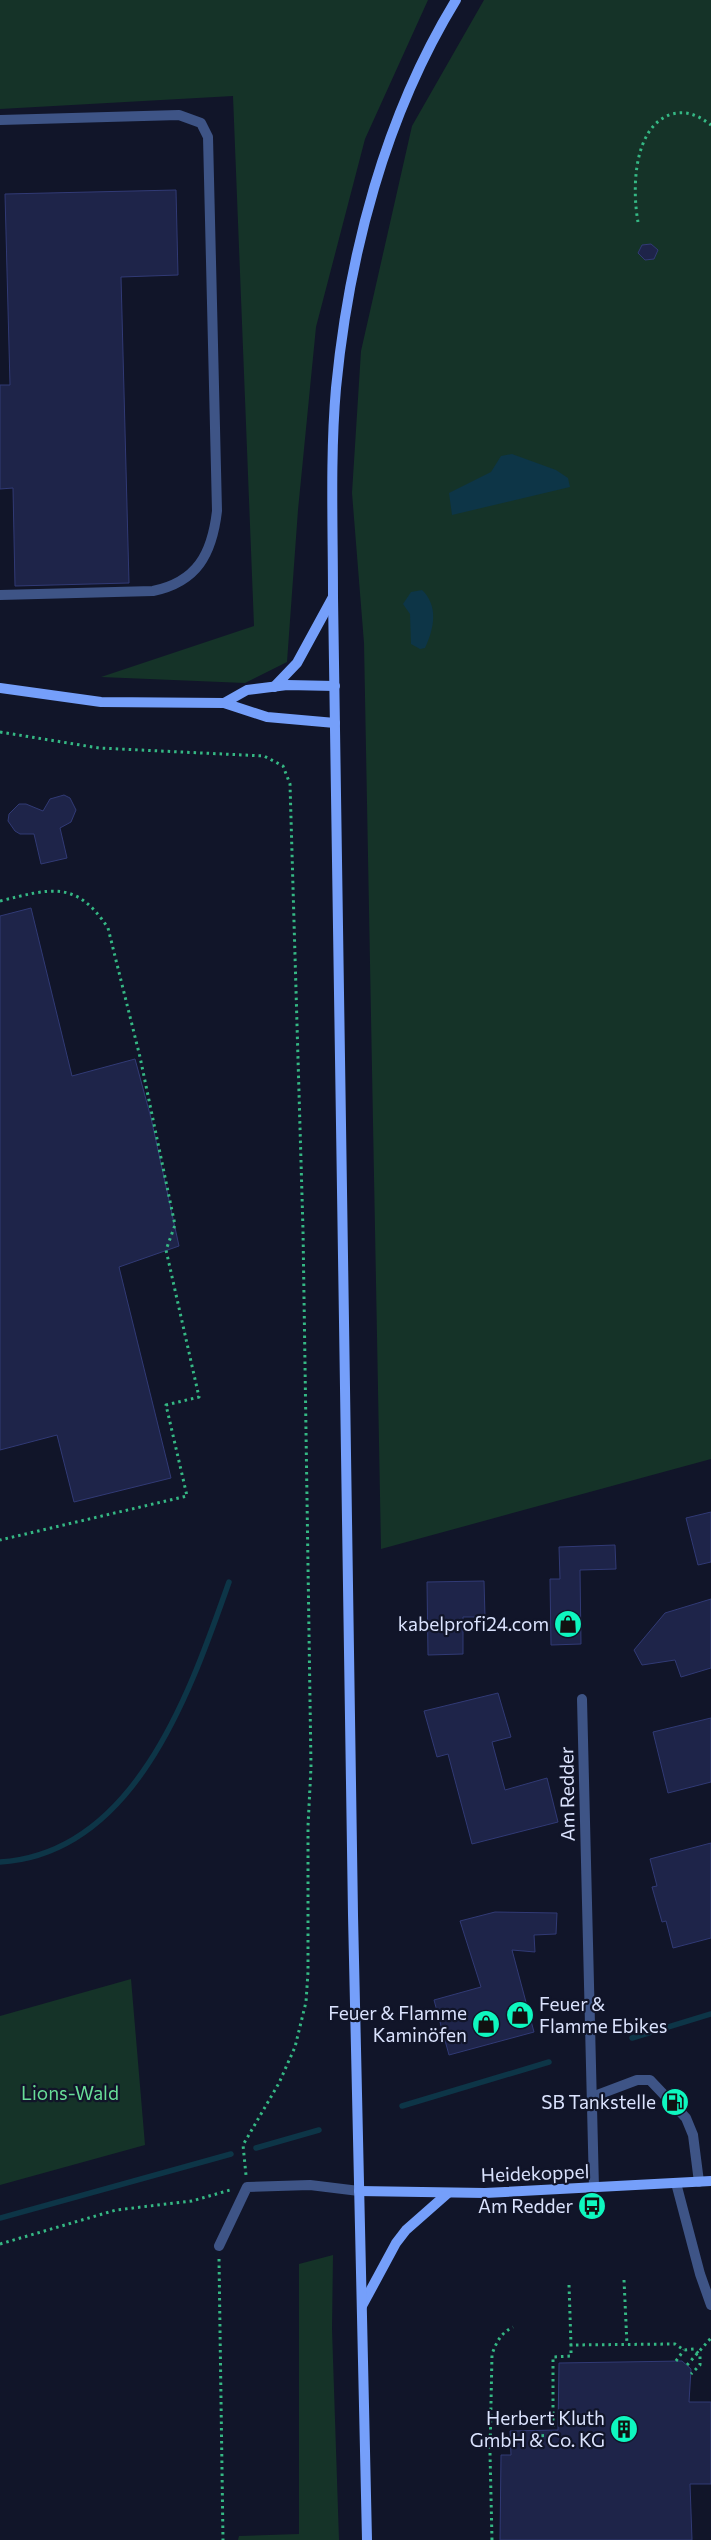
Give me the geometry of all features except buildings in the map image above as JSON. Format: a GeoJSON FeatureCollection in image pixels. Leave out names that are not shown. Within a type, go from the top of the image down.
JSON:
{"type":"FeatureCollection","features":[{"type":"Feature","properties":{"kind":"main road"},"geometry":{"type":"LineString","coordinates":[[367,2540],[359,2191],[333,597],[336,389],[355,262],[387,145],[419,69],[456,0]]}},
{"type":"Feature","properties":{"kind":"main road"},"geometry":{"type":"LineString","coordinates":[[274,687],[297,663],[333,597]]}},
{"type":"Feature","properties":{"kind":"main road"},"geometry":{"type":"LineString","coordinates":[[224,703],[246,690],[274,687],[335,686]]}},
{"type":"Feature","properties":{"kind":"main road"},"geometry":{"type":"LineString","coordinates":[[0,688],[101,702],[224,703],[267,717],[335,723]]}},
{"type":"Feature","properties":{"kind":"main road","name":"Heidekoppel"},"geometry":{"type":"LineString","coordinates":[[359,2191],[485,2193],[711,2182]]}},
{"type":"Feature","properties":{"kind":"main road"},"geometry":{"type":"LineString","coordinates":[[362,2307],[396,2243],[406,2230],[448,2193]]}},
{"type":"Feature","properties":{"kind":"street"},"geometry":{"type":"LineString","coordinates":[[0,120],[163,114],[191,118],[201,123],[208,137],[217,511],[215,529],[204,558],[199,566],[186,578],[172,587],[152,591],[0,594]]}},
{"type":"Feature","properties":{"kind":"street","name":"Am Redder"},"geometry":{"type":"LineString","coordinates":[[582,1699],[594,2188]]}},
{"type":"Feature","properties":{"kind":"street"},"geometry":{"type":"LineString","coordinates":[[592,2097],[637,2080],[650,2080],[686,2118],[693,2135],[699,2182]]}},
{"type":"Feature","properties":{"kind":"street"},"geometry":{"type":"LineString","coordinates":[[676,2183],[700,2274],[711,2305]]}},
{"type":"Feature","properties":{"kind":"street"},"geometry":{"type":"LineString","coordinates":[[219,2246],[246,2187],[310,2185],[359,2191]]}},
{"type":"Feature","properties":{"kind":"path"},"geometry":{"type":"LineString","coordinates":[[638,222],[635,207],[636,173],[641,151],[654,124],[662,117],[679,112],[696,115],[711,125]]}},
{"type":"Feature","properties":{"kind":"path"},"geometry":{"type":"LineString","coordinates":[[0,732],[99,748],[264,756],[283,766],[290,784],[304,1230],[311,1767],[308,1826],[308,1972],[306,2002],[295,2047],[279,2083],[243,2145],[246,2187],[221,2191],[192,2201],[116,2210],[0,2244]]}},
{"type":"Feature","properties":{"kind":"path"},"geometry":{"type":"LineString","coordinates":[[0,901],[42,891],[60,890],[78,897],[96,910],[108,928],[140,1057],[175,1225],[166,1250],[199,1397],[166,1405],[187,1496],[0,1540]]}},
{"type":"Feature","properties":{"kind":"path"},"geometry":{"type":"LineString","coordinates":[[219,2246],[223,2540]]}},
{"type":"Feature","properties":{"kind":"path"},"geometry":{"type":"LineString","coordinates":[[624,2280],[627,2344]]}},
{"type":"Feature","properties":{"kind":"path"},"geometry":{"type":"LineString","coordinates":[[535,2436],[552,2435],[553,2357],[571,2356],[569,2285]]}},
{"type":"Feature","properties":{"kind":"path"},"geometry":{"type":"LineString","coordinates":[[492,2540],[490,2453],[492,2354],[498,2339],[505,2330],[513,2327]]}},
{"type":"Feature","properties":{"kind":"path"},"geometry":{"type":"LineString","coordinates":[[687,2365],[711,2338]]}},
{"type":"Feature","properties":{"kind":"path"},"geometry":{"type":"LineString","coordinates":[[571,2345],[675,2344],[684,2350]]}},
{"type":"Feature","properties":{"kind":"path"},"geometry":{"type":"LineString","coordinates":[[676,2361],[684,2350],[691,2348],[698,2351],[702,2360],[690,2374]]}},
{"type":"Feature","properties":{"kind":"green space"},"geometry":{"type":"Polygon","coordinates":[[[0,0],[428,0],[365,139],[316,327],[298,510],[287,662],[245,683],[101,677],[254,626],[233,96],[0,109],[0,0]]]}},
{"type":"Feature","properties":{"kind":"green space"},"geometry":{"type":"Polygon","coordinates":[[[484,0],[711,0],[711,1459],[381,1549],[364,643],[352,493],[361,351],[412,126],[484,0]]]}},
{"type":"Feature","properties":{"kind":"green space","name":"Lions-Wald"},"geometry":{"type":"Polygon","coordinates":[[[131,1979],[145,2145],[0,2185],[0,2016],[131,1979]]]}},
{"type":"Feature","properties":{"kind":"green space"},"geometry":{"type":"Polygon","coordinates":[[[333,2255],[332,2329],[339,2540],[238,2540],[239,2536],[299,2534],[299,2264],[333,2255]]]}},
{"type":"Feature","properties":{"kind":"water"},"geometry":{"type":"Polygon","coordinates":[[[512,454],[556,470],[568,478],[570,487],[452,515],[449,493],[491,472],[501,456],[512,454]]]}},
{"type":"Feature","properties":{"kind":"water"},"geometry":{"type":"Polygon","coordinates":[[[422,590],[431,603],[433,618],[428,641],[425,648],[420,649],[411,644],[410,614],[403,604],[411,592],[422,590]]]}},
{"type":"Feature","properties":{"kind":"waterway"},"geometry":{"type":"LineString","coordinates":[[0,1862],[47,1852],[88,1830],[122,1798],[151,1759],[176,1716],[196,1670],[229,1582]]}},
{"type":"Feature","properties":{"kind":"waterway"},"geometry":{"type":"LineString","coordinates":[[632,2038],[711,2014]]}},
{"type":"Feature","properties":{"kind":"waterway"},"geometry":{"type":"LineString","coordinates":[[402,2106],[549,2062]]}},
{"type":"Feature","properties":{"kind":"waterway"},"geometry":{"type":"LineString","coordinates":[[256,2148],[319,2130]]}},
{"type":"Feature","properties":{"kind":"waterway"},"geometry":{"type":"LineString","coordinates":[[0,2218],[231,2154]]}},
{"type":"Feature","properties":{"kind":"place","name":"kabelprofi24.com"},"geometry":{"type":"Point","coordinates":[568,1624]}},
{"type":"Feature","properties":{"kind":"place","name":"Feuer & Flamme Ebikes"},"geometry":{"type":"Point","coordinates":[520,2015]}},
{"type":"Feature","properties":{"kind":"place","name":"Feuer & Flamme Kaminöfen"},"geometry":{"type":"Point","coordinates":[486,2024]}},
{"type":"Feature","properties":{"kind":"place","name":"SB Tankstelle"},"geometry":{"type":"Point","coordinates":[675,2102]}},
{"type":"Feature","properties":{"kind":"place","name":"Am Redder"},"geometry":{"type":"Point","coordinates":[592,2206]}},
{"type":"Feature","properties":{"kind":"place","name":"Herbert Kluth GmbH & Co. KG"},"geometry":{"type":"Point","coordinates":[624,2429]}}]}
